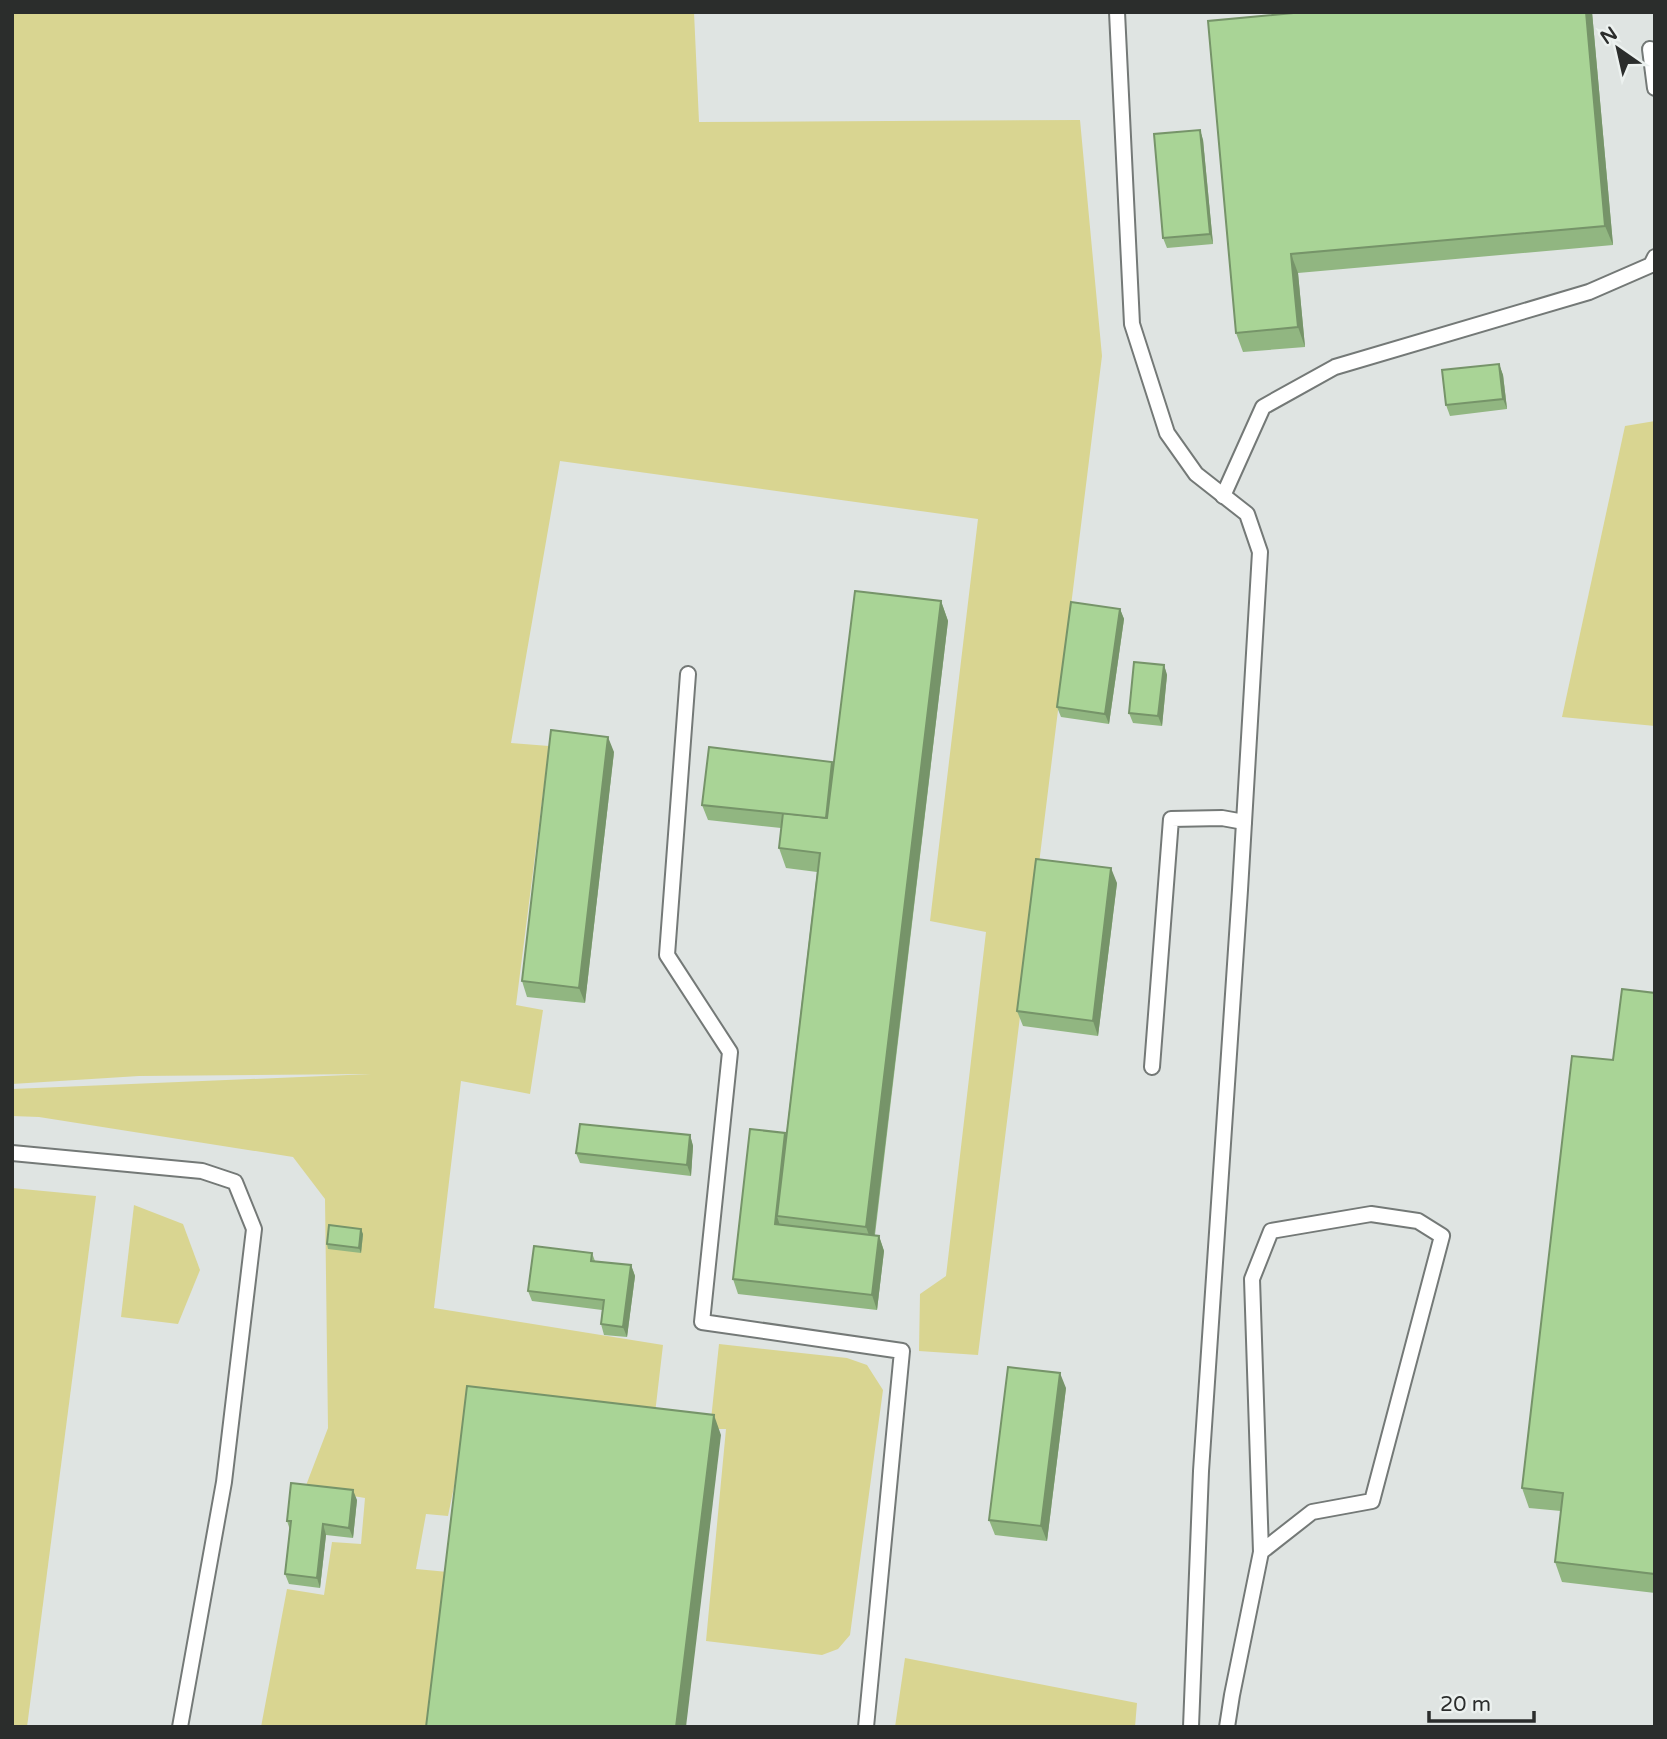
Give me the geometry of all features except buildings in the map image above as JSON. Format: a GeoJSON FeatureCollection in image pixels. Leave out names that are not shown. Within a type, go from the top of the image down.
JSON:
{"type":"FeatureCollection","features":[{"type":"Feature","properties":{"kind":"lane"},"geometry":{"type":"LineString","coordinates":[[1117,12],[1132,324],[1167,433],[1196,474],[1247,514],[1260,552],[1201,1471],[1191,1727]]}},
{"type":"Feature","properties":{"kind":"lane"},"geometry":{"type":"LineString","coordinates":[[1650,49],[1655,88]]}},
{"type":"Feature","properties":{"kind":"lane"},"geometry":{"type":"LineString","coordinates":[[1223,496],[1263,407],[1335,367],[1589,292],[1651,265],[1655,257]]}},
{"type":"Feature","properties":{"kind":"lane"},"geometry":{"type":"LineString","coordinates":[[688,674],[667,955],[730,1052],[702,1322],[902,1351],[866,1727]]}},
{"type":"Feature","properties":{"kind":"lane"},"geometry":{"type":"LineString","coordinates":[[1152,1067],[1171,819],[1222,818],[1244,822]]}},
{"type":"Feature","properties":{"kind":"lane"},"geometry":{"type":"LineString","coordinates":[[12,1153],[201,1171],[235,1182],[254,1229],[224,1482],[180,1727]]}},
{"type":"Feature","properties":{"kind":"lane"},"geometry":{"type":"LineString","coordinates":[[1227,1727],[1231,1695],[1261,1552],[1252,1279],[1271,1231],[1371,1214],[1418,1221],[1442,1236],[1372,1501],[1312,1512],[1261,1552]]}},
{"type":"Feature","properties":{"kind":"shaded area"},"geometry":{"type":"Polygon","coordinates":[[[12,12],[694,12],[699,122],[1080,120],[1102,356],[978,1355],[919,1351],[920,1294],[946,1276],[986,932],[930,921],[978,519],[560,461],[511,743],[549,746],[516,1005],[543,1010],[530,1094],[461,1081],[434,1308],[663,1345],[654,1422],[473,1394],[448,1516],[426,1514],[416,1569],[448,1572],[430,1727],[261,1727],[287,1589],[324,1595],[332,1542],[361,1544],[365,1498],[305,1488],[328,1428],[325,1199],[293,1157],[39,1117],[12,1116],[12,1089],[371,1074],[139,1076],[12,1084],[12,12]]]}},
{"type":"Feature","properties":{"kind":"shaded area"},"geometry":{"type":"Polygon","coordinates":[[[1655,421],[1655,726],[1562,717],[1625,426],[1655,421]]]}},
{"type":"Feature","properties":{"kind":"shaded area"},"geometry":{"type":"Polygon","coordinates":[[[12,1188],[96,1196],[27,1727],[12,1727],[12,1188]]]}},
{"type":"Feature","properties":{"kind":"shaded area"},"geometry":{"type":"Polygon","coordinates":[[[134,1205],[183,1224],[200,1270],[178,1324],[121,1317],[134,1205]]]}},
{"type":"Feature","properties":{"kind":"shaded area"},"geometry":{"type":"Polygon","coordinates":[[[719,1344],[847,1358],[867,1365],[883,1390],[850,1635],[838,1649],[822,1655],[706,1641],[726,1429],[710,1429],[719,1344]]]}},
{"type":"Feature","properties":{"kind":"shaded area"},"geometry":{"type":"Polygon","coordinates":[[[905,1658],[1137,1703],[1135,1727],[895,1727],[905,1658]]]}}]}
